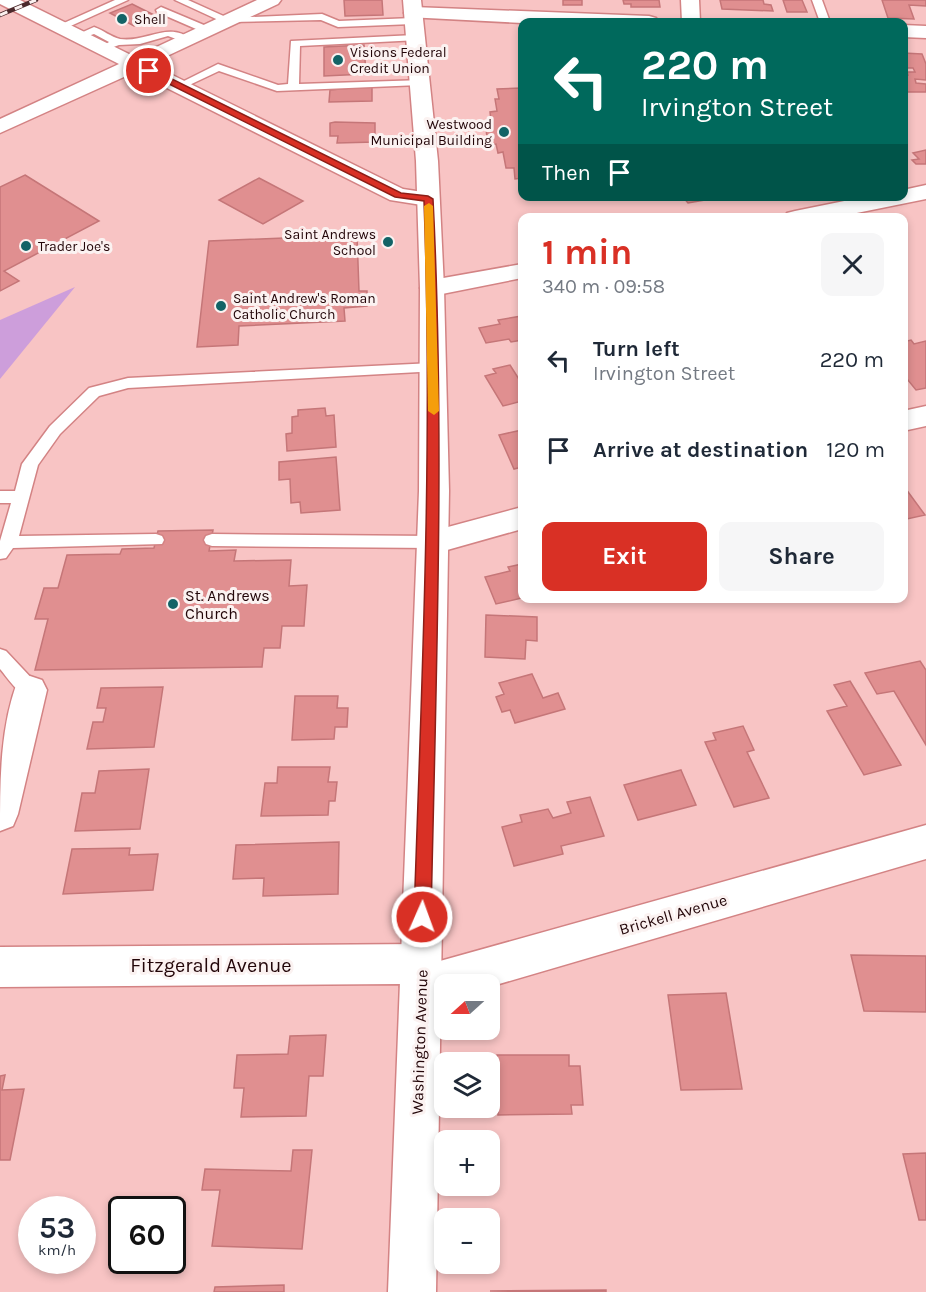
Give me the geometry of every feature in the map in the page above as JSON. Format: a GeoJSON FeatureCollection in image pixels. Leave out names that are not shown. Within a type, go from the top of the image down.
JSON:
{"type":"FeatureCollection","features":[{"type":"Feature","properties":{"kind":"street"},"geometry":{"type":"LineString","coordinates":[[6,0],[79,36],[110,45],[135,64],[399,195],[428,199]]}},
{"type":"Feature","properties":{"kind":"street"},"geometry":{"type":"LineString","coordinates":[[0,127],[272,0]]}},
{"type":"Feature","properties":{"kind":"street"},"geometry":{"type":"LineString","coordinates":[[690,0],[691,18]]}},
{"type":"Feature","properties":{"kind":"street"},"geometry":{"type":"LineString","coordinates":[[413,18],[518,20]]}},
{"type":"Feature","properties":{"kind":"street","name":"Washington Avenue"},"geometry":{"type":"LineString","coordinates":[[412,1292],[433,542],[432,288],[420,82],[413,18]]}},
{"type":"Feature","properties":{"kind":"street"},"geometry":{"type":"LineString","coordinates":[[908,31],[926,32]]}},
{"type":"Feature","properties":{"kind":"street"},"geometry":{"type":"LineString","coordinates":[[908,195],[926,192]]}},
{"type":"Feature","properties":{"kind":"street"},"geometry":{"type":"LineString","coordinates":[[818,213],[880,201]]}},
{"type":"Feature","properties":{"kind":"street"},"geometry":{"type":"LineString","coordinates":[[432,288],[518,272]]}},
{"type":"Feature","properties":{"kind":"street"},"geometry":{"type":"LineString","coordinates":[[908,420],[926,416]]}},
{"type":"Feature","properties":{"kind":"street"},"geometry":{"type":"LineString","coordinates":[[433,542],[518,519]]}},
{"type":"Feature","properties":{"kind":"street"},"geometry":{"type":"LineString","coordinates":[[0,814],[30,690]]}},
{"type":"Feature","properties":{"kind":"street","name":"Brickell Avenue"},"geometry":{"type":"LineString","coordinates":[[421,975],[926,842]]}},
{"type":"Feature","properties":{"kind":"street","name":"Fitzgerald Avenue"},"geometry":{"type":"LineString","coordinates":[[0,967],[421,975]]}},
{"type":"Feature","properties":{"kind":"lane"},"geometry":{"type":"LineString","coordinates":[[60,27],[123,0]]}},
{"type":"Feature","properties":{"kind":"lane"},"geometry":{"type":"LineString","coordinates":[[180,0],[229,20],[322,17],[338,24],[413,18]]}},
{"type":"Feature","properties":{"kind":"lane"},"geometry":{"type":"LineString","coordinates":[[817,0],[824,18]]}},
{"type":"Feature","properties":{"kind":"lane"},"geometry":{"type":"LineString","coordinates":[[161,10],[207,30]]}},
{"type":"Feature","properties":{"kind":"lane"},"geometry":{"type":"LineString","coordinates":[[293,87],[295,43],[413,18]]}},
{"type":"Feature","properties":{"kind":"lane"},"geometry":{"type":"LineString","coordinates":[[110,45],[173,33],[187,40]]}},
{"type":"Feature","properties":{"kind":"lane"},"geometry":{"type":"LineString","coordinates":[[179,86],[218,68],[277,88],[420,82]]}},
{"type":"Feature","properties":{"kind":"lane"},"geometry":{"type":"LineString","coordinates":[[156,540],[4,547],[30,464],[55,430],[94,392],[128,383],[433,368]]}},
{"type":"Feature","properties":{"kind":"lane"},"geometry":{"type":"LineString","coordinates":[[0,497],[21,497]]}},
{"type":"Feature","properties":{"kind":"lane"},"geometry":{"type":"LineString","coordinates":[[212,540],[433,542]]}},
{"type":"Feature","properties":{"kind":"lane"},"geometry":{"type":"LineString","coordinates":[[0,656],[30,690]]}},
{"type":"Feature","properties":{"kind":"shaded area"},"geometry":{"type":"Polygon","coordinates":[[[75,287],[0,379],[0,320],[75,287]]]}},
{"type":"Feature","properties":{"kind":"building"},"geometry":{"type":"Polygon","coordinates":[[[344,0],[382,0],[383,15],[345,16],[344,0]]]}},
{"type":"Feature","properties":{"kind":"building"},"geometry":{"type":"Polygon","coordinates":[[[563,0],[582,0],[582,5],[563,5],[563,0]]]}},
{"type":"Feature","properties":{"kind":"building"},"geometry":{"type":"Polygon","coordinates":[[[623,0],[659,0],[660,7],[631,7],[631,4],[624,4],[623,0]]]}},
{"type":"Feature","properties":{"kind":"building"},"geometry":{"type":"Polygon","coordinates":[[[720,0],[763,0],[764,4],[771,5],[773,11],[722,9],[720,0]]]}},
{"type":"Feature","properties":{"kind":"building"},"geometry":{"type":"Polygon","coordinates":[[[783,0],[802,0],[807,12],[787,12],[783,0]]]}},
{"type":"Feature","properties":{"kind":"building"},"geometry":{"type":"Polygon","coordinates":[[[882,0],[926,0],[926,6],[909,5],[914,19],[888,18],[882,0]]]}},
{"type":"Feature","properties":{"kind":"building"},"geometry":{"type":"Polygon","coordinates":[[[132,4],[158,17],[134,26],[110,13],[132,4]]]}},
{"type":"Feature","properties":{"kind":"building"},"geometry":{"type":"Polygon","coordinates":[[[364,45],[366,74],[324,76],[324,47],[364,45]]]}},
{"type":"Feature","properties":{"kind":"building"},"geometry":{"type":"Polygon","coordinates":[[[908,53],[922,54],[926,64],[926,80],[915,79],[916,83],[926,84],[926,92],[908,92],[908,72],[915,72],[913,68],[908,68],[908,53]]]}},
{"type":"Feature","properties":{"kind":"building"},"geometry":{"type":"Polygon","coordinates":[[[372,86],[372,101],[329,102],[330,90],[372,86]]]}},
{"type":"Feature","properties":{"kind":"building","name":"Westwood Municipal Building"},"geometry":{"type":"Polygon","coordinates":[[[518,88],[518,179],[515,179],[514,168],[506,168],[503,152],[498,153],[496,144],[488,145],[485,121],[491,121],[490,112],[497,111],[495,99],[499,99],[497,89],[518,88]]]}},
{"type":"Feature","properties":{"kind":"building"},"geometry":{"type":"Polygon","coordinates":[[[330,123],[375,123],[375,142],[337,143],[338,136],[330,136],[330,123]]]}},
{"type":"Feature","properties":{"kind":"building"},"geometry":{"type":"Polygon","coordinates":[[[926,150],[926,164],[916,164],[912,160],[919,159],[913,153],[926,150]]]}},
{"type":"Feature","properties":{"kind":"building","name":"Trader Joe's"},"geometry":{"type":"Polygon","coordinates":[[[25,175],[99,221],[4,271],[19,281],[0,291],[0,187],[25,175]]]}},
{"type":"Feature","properties":{"kind":"building"},"geometry":{"type":"Polygon","coordinates":[[[259,178],[303,201],[263,224],[219,200],[259,178]]]}},
{"type":"Feature","properties":{"kind":"building"},"geometry":{"type":"Polygon","coordinates":[[[357,235],[359,291],[367,291],[367,306],[344,308],[345,321],[239,326],[238,345],[197,347],[209,241],[357,235]]]}},
{"type":"Feature","properties":{"kind":"building"},"geometry":{"type":"Polygon","coordinates":[[[518,317],[518,341],[511,342],[509,339],[486,343],[479,328],[500,324],[498,320],[518,317]]]}},
{"type":"Feature","properties":{"kind":"building"},"geometry":{"type":"Polygon","coordinates":[[[911,340],[914,344],[926,341],[926,388],[916,390],[908,380],[908,341],[911,340]]]}},
{"type":"Feature","properties":{"kind":"building"},"geometry":{"type":"Polygon","coordinates":[[[510,365],[518,378],[518,402],[503,406],[485,376],[496,373],[493,369],[510,365]]]}},
{"type":"Feature","properties":{"kind":"building"},"geometry":{"type":"Polygon","coordinates":[[[325,408],[326,416],[334,415],[336,447],[287,451],[286,434],[292,433],[292,417],[298,416],[298,410],[325,408]]]}},
{"type":"Feature","properties":{"kind":"building"},"geometry":{"type":"Polygon","coordinates":[[[518,431],[518,468],[514,469],[499,435],[518,431]]]}},
{"type":"Feature","properties":{"kind":"building"},"geometry":{"type":"Polygon","coordinates":[[[336,457],[340,510],[301,513],[300,502],[291,503],[290,479],[279,480],[279,462],[336,457]]]}},
{"type":"Feature","properties":{"kind":"building"},"geometry":{"type":"Polygon","coordinates":[[[908,492],[925,515],[908,519],[908,492]]]}},
{"type":"Feature","properties":{"kind":"building","name":"St. Andrews Church"},"geometry":{"type":"Polygon","coordinates":[[[213,530],[209,551],[236,550],[234,561],[291,560],[289,586],[307,585],[304,626],[282,626],[280,648],[264,648],[262,667],[35,670],[48,619],[35,619],[44,588],[58,588],[67,555],[120,554],[122,549],[154,548],[158,531],[213,530]]]}},
{"type":"Feature","properties":{"kind":"building"},"geometry":{"type":"Polygon","coordinates":[[[518,565],[518,599],[496,604],[485,577],[510,571],[508,567],[518,565]]]}},
{"type":"Feature","properties":{"kind":"building"},"geometry":{"type":"Polygon","coordinates":[[[486,615],[537,617],[537,641],[526,640],[525,659],[485,657],[486,615]]]}},
{"type":"Feature","properties":{"kind":"building"},"geometry":{"type":"Polygon","coordinates":[[[920,661],[926,670],[926,745],[894,691],[877,694],[865,673],[920,661]]]}},
{"type":"Feature","properties":{"kind":"building"},"geometry":{"type":"Polygon","coordinates":[[[532,674],[543,698],[558,693],[565,709],[515,723],[510,710],[502,712],[496,697],[504,694],[499,683],[532,674]]]}},
{"type":"Feature","properties":{"kind":"building"},"geometry":{"type":"Polygon","coordinates":[[[850,681],[901,765],[864,775],[827,711],[847,706],[834,685],[850,681]]]}},
{"type":"Feature","properties":{"kind":"building"},"geometry":{"type":"Polygon","coordinates":[[[163,687],[154,747],[87,749],[93,722],[103,722],[106,708],[97,708],[101,688],[163,687]]]}},
{"type":"Feature","properties":{"kind":"building"},"geometry":{"type":"Polygon","coordinates":[[[295,696],[338,696],[337,708],[348,708],[347,727],[335,727],[334,739],[292,740],[295,696]]]}},
{"type":"Feature","properties":{"kind":"building"},"geometry":{"type":"Polygon","coordinates":[[[743,726],[754,750],[747,752],[769,798],[734,807],[705,742],[716,740],[713,733],[743,726]]]}},
{"type":"Feature","properties":{"kind":"building"},"geometry":{"type":"Polygon","coordinates":[[[278,767],[330,767],[328,782],[337,782],[335,801],[329,801],[328,815],[261,816],[265,783],[277,783],[278,767]]]}},
{"type":"Feature","properties":{"kind":"building"},"geometry":{"type":"Polygon","coordinates":[[[149,769],[140,829],[75,831],[82,793],[95,793],[99,771],[149,769]]]}},
{"type":"Feature","properties":{"kind":"building"},"geometry":{"type":"Polygon","coordinates":[[[681,770],[696,805],[638,820],[624,785],[681,770]]]}},
{"type":"Feature","properties":{"kind":"building"},"geometry":{"type":"Polygon","coordinates":[[[590,797],[604,836],[561,846],[563,854],[514,866],[502,827],[522,822],[520,815],[548,809],[553,818],[571,813],[567,802],[590,797]]]}},
{"type":"Feature","properties":{"kind":"building"},"geometry":{"type":"Polygon","coordinates":[[[339,842],[338,894],[263,896],[264,878],[233,879],[236,845],[339,842]]]}},
{"type":"Feature","properties":{"kind":"building"},"geometry":{"type":"Polygon","coordinates":[[[130,848],[129,855],[158,854],[153,890],[63,894],[72,849],[130,848]]]}},
{"type":"Feature","properties":{"kind":"building"},"geometry":{"type":"Polygon","coordinates":[[[851,955],[926,956],[926,1012],[864,1011],[851,955]]]}},
{"type":"Feature","properties":{"kind":"building"},"geometry":{"type":"Polygon","coordinates":[[[726,993],[742,1089],[681,1090],[668,995],[726,993]]]}},
{"type":"Feature","properties":{"kind":"building"},"geometry":{"type":"Polygon","coordinates":[[[326,1035],[323,1076],[309,1076],[306,1116],[241,1117],[244,1088],[234,1088],[237,1055],[288,1054],[290,1036],[326,1035]]]}},
{"type":"Feature","properties":{"kind":"building"},"geometry":{"type":"Polygon","coordinates":[[[500,1055],[569,1055],[569,1066],[580,1066],[583,1105],[571,1105],[572,1114],[500,1115],[500,1055]]]}},
{"type":"Feature","properties":{"kind":"building"},"geometry":{"type":"Polygon","coordinates":[[[5,1075],[2,1090],[24,1089],[10,1160],[0,1160],[0,1076],[5,1075]]]}},
{"type":"Feature","properties":{"kind":"building"},"geometry":{"type":"Polygon","coordinates":[[[293,1150],[312,1150],[302,1249],[212,1246],[220,1190],[202,1190],[205,1169],[291,1171],[293,1150]]]}},
{"type":"Feature","properties":{"kind":"building"},"geometry":{"type":"Polygon","coordinates":[[[926,1153],[926,1220],[919,1220],[903,1154],[926,1153]]]}},
{"type":"Feature","properties":{"kind":"building"},"geometry":{"type":"Polygon","coordinates":[[[284,1285],[284,1292],[214,1292],[215,1287],[284,1285]]]}},
{"type":"Feature","properties":{"kind":"building"},"geometry":{"type":"Polygon","coordinates":[[[606,1290],[606,1292],[490,1291],[606,1290]]]}},
{"type":"Feature","properties":{"kind":"railway"},"geometry":{"type":"LineString","coordinates":[[0,15],[36,0]]}},
{"type":"Feature","properties":{"kind":"slow traffic"},"geometry":{"type":"LineString","coordinates":[[429,206],[434,411]]}},
{"type":"Feature","properties":{"kind":"place","name":"Shell"},"geometry":{"type":"Point","coordinates":[122,19]}},
{"type":"Feature","properties":{"kind":"place","name":"Visions Federal Credit Union"},"geometry":{"type":"Point","coordinates":[338,60]}},
{"type":"Feature","properties":{"kind":"place","name":"Westwood Municipal Building"},"geometry":{"type":"Point","coordinates":[504,132]}},
{"type":"Feature","properties":{"kind":"place","name":"Saint Andrews School"},"geometry":{"type":"Point","coordinates":[388,242]}},
{"type":"Feature","properties":{"kind":"place","name":"Trader Joe's"},"geometry":{"type":"Point","coordinates":[26,246]}},
{"type":"Feature","properties":{"kind":"place","name":"Saint Andrew's Roman Catholic Church"},"geometry":{"type":"Point","coordinates":[221,306]}},
{"type":"Feature","properties":{"kind":"place","name":"St. Andrews Church"},"geometry":{"type":"Point","coordinates":[173,604]}},
{"type":"Feature","properties":{"kind":"route"},"geometry":{"type":"LineString","coordinates":[[149,71],[399,195],[428,199],[432,288],[434,491],[422,917]]}}]}
